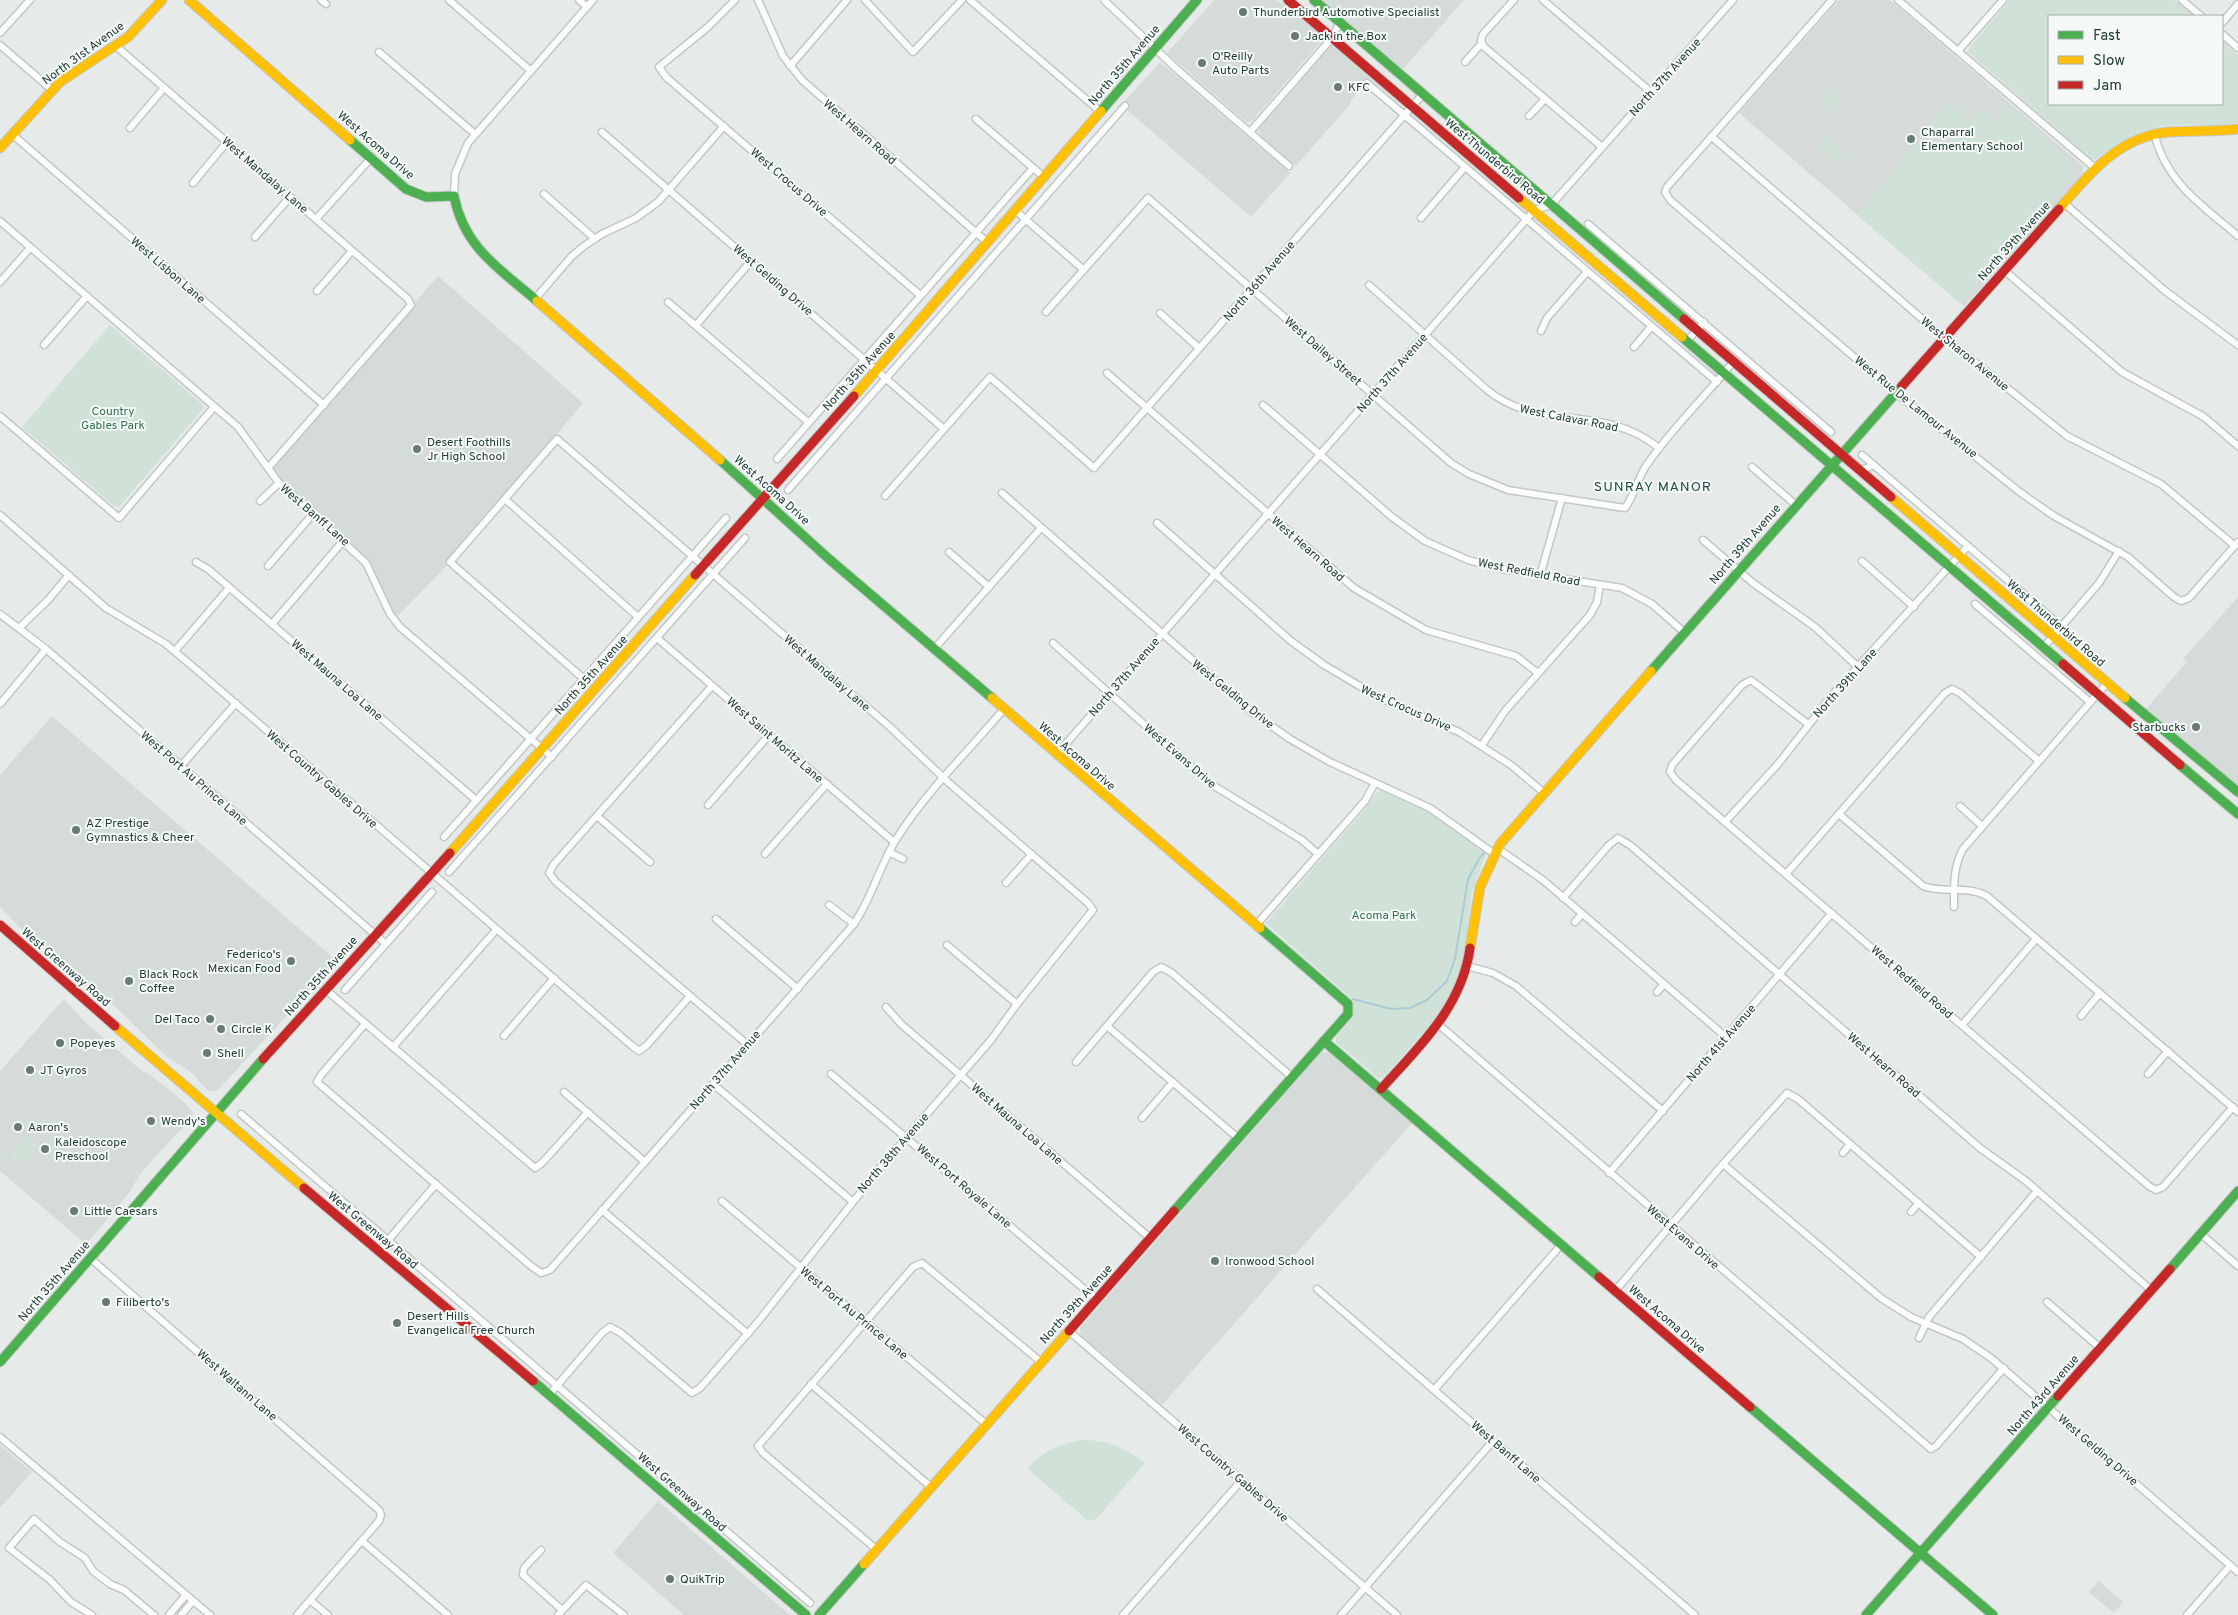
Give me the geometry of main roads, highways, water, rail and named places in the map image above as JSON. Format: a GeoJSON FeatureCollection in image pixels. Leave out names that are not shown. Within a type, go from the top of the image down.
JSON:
{"type":"FeatureCollection","features":[{"type":"Feature","properties":{"kind":"main road","name":"North 31st Avenue"},"geometry":{"type":"LineString","coordinates":[[0,148],[52,90],[72,73],[128,37],[162,0]]}},
{"type":"Feature","properties":{"kind":"main road","name":"West Acoma Drive"},"geometry":{"type":"LineString","coordinates":[[188,0],[372,157],[406,190],[426,196],[454,196],[458,216],[465,235],[478,250],[764,498],[829,559],[1056,755],[1344,999],[1349,1009]]}},
{"type":"Feature","properties":{"kind":"main road","name":"North 35th Avenue"},"geometry":{"type":"LineString","coordinates":[[0,1362],[216,1113],[325,990],[432,874],[877,370],[1197,0]]}},
{"type":"Feature","properties":{"kind":"main road","name":"West Thunderbird Road"},"geometry":{"type":"LineString","coordinates":[[1288,0],[2238,814]]}},
{"type":"Feature","properties":{"kind":"main road","name":"West Thunderbird Road"},"geometry":{"type":"LineString","coordinates":[[1314,0],[2107,683],[2238,792]]}},
{"type":"Feature","properties":{"kind":"main road","name":"North 39th Avenue"},"geometry":{"type":"LineString","coordinates":[[1381,1089],[1438,1024],[1456,997],[1467,966],[1478,891],[1495,850],[1543,792],[2095,168],[2114,151],[2131,141],[2154,133],[2238,129]]}},
{"type":"Feature","properties":{"kind":"main road","name":"West Greenway Road"},"geometry":{"type":"LineString","coordinates":[[0,925],[216,1113],[550,1395],[806,1615]]}},
{"type":"Feature","properties":{"kind":"main road","name":"North 39th Avenue"},"geometry":{"type":"LineString","coordinates":[[819,1615],[1348,1014],[1349,1009]]}},
{"type":"Feature","properties":{"kind":"main road","name":"West Acoma Drive"},"geometry":{"type":"LineString","coordinates":[[1324,1041],[1993,1615]]}},
{"type":"Feature","properties":{"kind":"main road","name":"North 43rd Avenue"},"geometry":{"type":"LineString","coordinates":[[1866,1615],[2238,1190]]}},
{"type":"Feature","properties":{"kind":"waterway"},"geometry":{"type":"LineString","coordinates":[[1353,999],[1391,1009],[1410,1008],[1427,1000],[1447,981],[1455,959],[1468,879],[1480,857],[1488,850]]}},
{"type":"Feature","properties":{"kind":"place","name":"Thunderbird Automotive Specialist"},"geometry":{"type":"Point","coordinates":[1243,12]}},
{"type":"Feature","properties":{"kind":"place","name":"Jack in the Box"},"geometry":{"type":"Point","coordinates":[1295,36]}},
{"type":"Feature","properties":{"kind":"place","name":"O'Reilly Auto Parts"},"geometry":{"type":"Point","coordinates":[1202,63]}},
{"type":"Feature","properties":{"kind":"place","name":"KFC"},"geometry":{"type":"Point","coordinates":[1338,87]}},
{"type":"Feature","properties":{"kind":"place","name":"Chaparral Elementary School"},"geometry":{"type":"Point","coordinates":[1911,139]}},
{"type":"Feature","properties":{"kind":"place","name":"Desert Foothills Jr High School"},"geometry":{"type":"Point","coordinates":[417,449]}},
{"type":"Feature","properties":{"kind":"place","name":"Starbucks"},"geometry":{"type":"Point","coordinates":[2196,727]}},
{"type":"Feature","properties":{"kind":"place","name":"AZ Prestige Gymnastics & Cheer"},"geometry":{"type":"Point","coordinates":[76,830]}},
{"type":"Feature","properties":{"kind":"place","name":"Federico's Mexican Food"},"geometry":{"type":"Point","coordinates":[291,961]}},
{"type":"Feature","properties":{"kind":"place","name":"Black Rock Coffee"},"geometry":{"type":"Point","coordinates":[129,981]}},
{"type":"Feature","properties":{"kind":"place","name":"Del Taco"},"geometry":{"type":"Point","coordinates":[210,1019]}},
{"type":"Feature","properties":{"kind":"place","name":"Circle K"},"geometry":{"type":"Point","coordinates":[221,1029]}},
{"type":"Feature","properties":{"kind":"place","name":"Popeyes"},"geometry":{"type":"Point","coordinates":[60,1043]}},
{"type":"Feature","properties":{"kind":"place","name":"Shell"},"geometry":{"type":"Point","coordinates":[207,1053]}},
{"type":"Feature","properties":{"kind":"place","name":"JT Gyros"},"geometry":{"type":"Point","coordinates":[30,1070]}},
{"type":"Feature","properties":{"kind":"place","name":"Wendy's"},"geometry":{"type":"Point","coordinates":[151,1121]}},
{"type":"Feature","properties":{"kind":"place","name":"Aaron's"},"geometry":{"type":"Point","coordinates":[18,1127]}},
{"type":"Feature","properties":{"kind":"place","name":"Kaleidoscope Preschool"},"geometry":{"type":"Point","coordinates":[45,1149]}},
{"type":"Feature","properties":{"kind":"place","name":"Little Caesars"},"geometry":{"type":"Point","coordinates":[74,1211]}},
{"type":"Feature","properties":{"kind":"place","name":"Ironwood School"},"geometry":{"type":"Point","coordinates":[1215,1261]}},
{"type":"Feature","properties":{"kind":"place","name":"Filiberto's"},"geometry":{"type":"Point","coordinates":[106,1302]}},
{"type":"Feature","properties":{"kind":"place","name":"Desert Hills Evangelical Free Church"},"geometry":{"type":"Point","coordinates":[397,1323]}},
{"type":"Feature","properties":{"kind":"place","name":"QuikTrip"},"geometry":{"type":"Point","coordinates":[670,1579]}},
{"type":"Feature","properties":{"kind":"district","name":"SUNRAY MANOR"},"geometry":{"type":"Point","coordinates":[1653,486]}},
{"type":"Feature","properties":{"kind":"park label","name":"Country Gables Park"},"geometry":{"type":"Point","coordinates":[113,418]}},
{"type":"Feature","properties":{"kind":"park label","name":"Acoma Park"},"geometry":{"type":"Point","coordinates":[1384,915]}}]}
